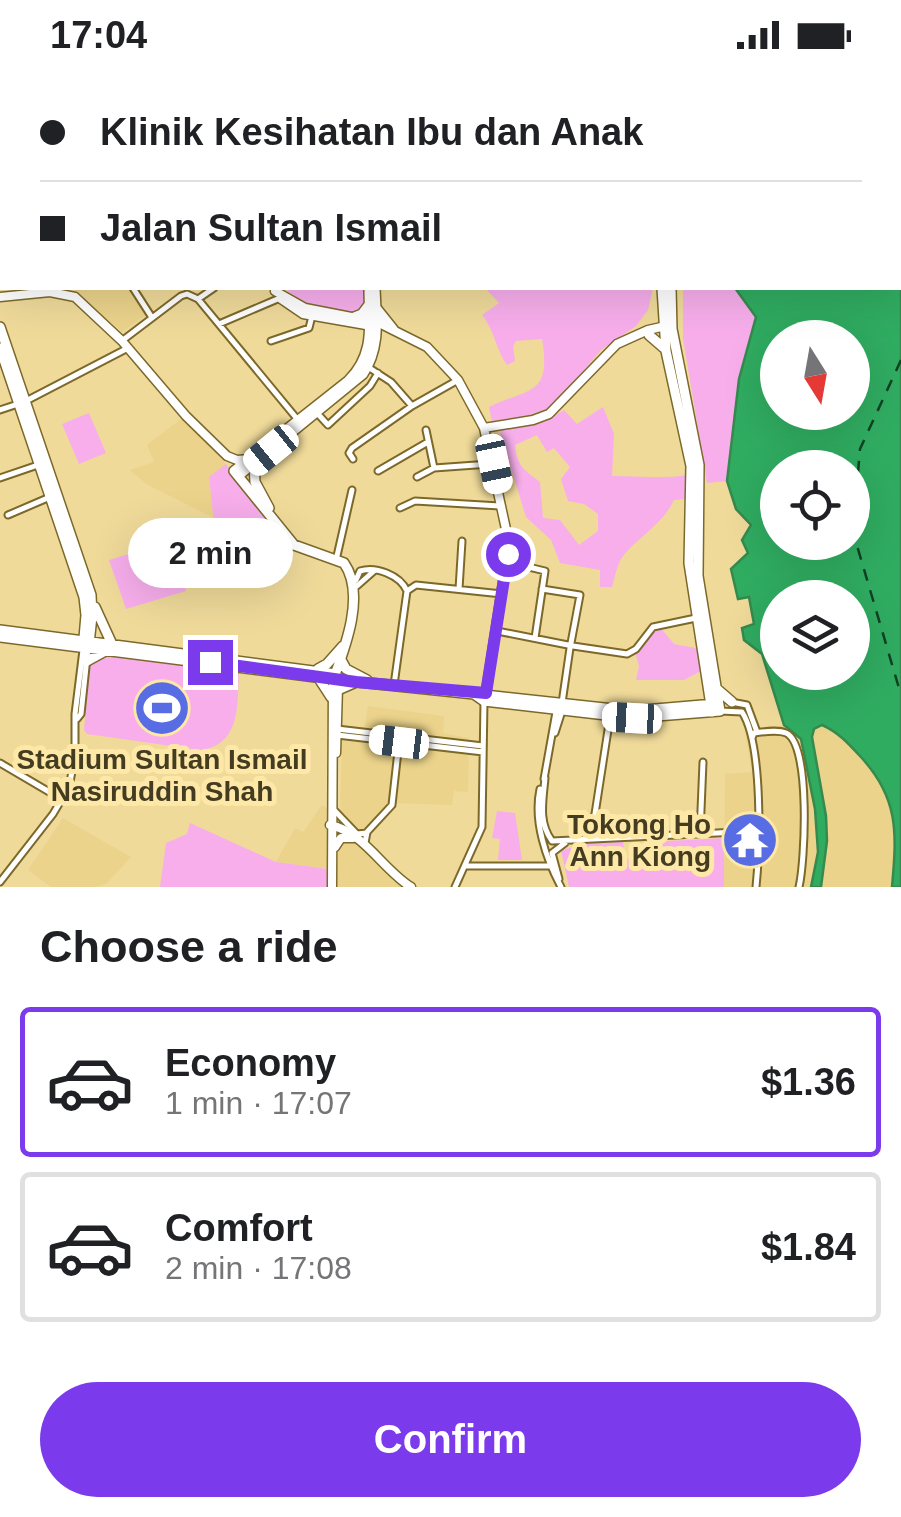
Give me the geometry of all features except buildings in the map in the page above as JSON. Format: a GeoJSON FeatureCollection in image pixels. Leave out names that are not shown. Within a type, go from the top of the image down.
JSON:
{"type":"FeatureCollection","features":[{"type":"Feature","properties":{"kind":"main road"},"geometry":{"type":"LineString","coordinates":[[337,678],[352,596],[348,568],[294,545],[236,473],[352,386],[368,367],[374,354],[372,290]]}},
{"type":"Feature","properties":{"kind":"main road"},"geometry":{"type":"LineString","coordinates":[[662,290],[700,464],[700,617]]}},
{"type":"Feature","properties":{"kind":"main road"},"geometry":{"type":"LineString","coordinates":[[671,290],[666,350],[692,466],[689,563],[716,708]]}},
{"type":"Feature","properties":{"kind":"main road"},"geometry":{"type":"LineString","coordinates":[[252,462],[356,373],[368,352],[372,305]]}},
{"type":"Feature","properties":{"kind":"main road"},"geometry":{"type":"LineString","coordinates":[[372,305],[365,312],[373,325]]}},
{"type":"Feature","properties":{"kind":"main road"},"geometry":{"type":"LineString","coordinates":[[0,327],[38,464],[84,597],[84,661],[110,646]]}},
{"type":"Feature","properties":{"kind":"main road"},"geometry":{"type":"LineString","coordinates":[[644,335],[666,350]]}},
{"type":"Feature","properties":{"kind":"main road"},"geometry":{"type":"LineString","coordinates":[[0,350],[110,646]]}},
{"type":"Feature","properties":{"kind":"main road"},"geometry":{"type":"LineString","coordinates":[[252,462],[261,492],[290,535],[304,545],[350,563],[356,583],[337,678]]}},
{"type":"Feature","properties":{"kind":"main road"},"geometry":{"type":"LineString","coordinates":[[84,643],[91,596]]}},
{"type":"Feature","properties":{"kind":"main road"},"geometry":{"type":"LineString","coordinates":[[62,636],[85,623]]}},
{"type":"Feature","properties":{"kind":"main road"},"geometry":{"type":"LineString","coordinates":[[0,633],[62,636],[84,643]]}},
{"type":"Feature","properties":{"kind":"main road"},"geometry":{"type":"LineString","coordinates":[[0,633],[374,682]]}},
{"type":"Feature","properties":{"kind":"main road"},"geometry":{"type":"LineString","coordinates":[[317,674],[345,643]]}},
{"type":"Feature","properties":{"kind":"main road"},"geometry":{"type":"LineString","coordinates":[[317,674],[474,694],[610,717],[655,718],[716,708]]}},
{"type":"Feature","properties":{"kind":"main road"},"geometry":{"type":"LineString","coordinates":[[712,688],[732,702]]}},
{"type":"Feature","properties":{"kind":"main road"},"geometry":{"type":"LineString","coordinates":[[697,706],[712,688]]}},
{"type":"Feature","properties":{"kind":"main road"},"geometry":{"type":"LineString","coordinates":[[560,708],[632,712],[716,708]]}},
{"type":"Feature","properties":{"kind":"street"},"geometry":{"type":"LineString","coordinates":[[134,290],[151,316]]}},
{"type":"Feature","properties":{"kind":"street"},"geometry":{"type":"LineString","coordinates":[[198,298],[211,290]]}},
{"type":"Feature","properties":{"kind":"street"},"geometry":{"type":"LineString","coordinates":[[2,299],[50,292],[68,294],[84,304],[125,345],[236,473]]}},
{"type":"Feature","properties":{"kind":"street"},"geometry":{"type":"LineString","coordinates":[[219,324],[276,292]]}},
{"type":"Feature","properties":{"kind":"street"},"geometry":{"type":"LineString","coordinates":[[276,292],[293,310],[373,325]]}},
{"type":"Feature","properties":{"kind":"street"},"geometry":{"type":"LineString","coordinates":[[276,292],[305,308],[373,325],[428,346],[458,380],[484,428],[509,537],[508,562],[485,697],[484,814],[477,844],[455,887]]}},
{"type":"Feature","properties":{"kind":"street"},"geometry":{"type":"LineString","coordinates":[[0,410],[22,403],[125,345],[151,316],[188,294],[198,298],[298,420]]}},
{"type":"Feature","properties":{"kind":"street"},"geometry":{"type":"LineString","coordinates":[[271,341],[309,328],[312,316]]}},
{"type":"Feature","properties":{"kind":"street"},"geometry":{"type":"LineString","coordinates":[[484,428],[549,414],[618,344],[668,328]]}},
{"type":"Feature","properties":{"kind":"street"},"geometry":{"type":"LineString","coordinates":[[368,367],[391,382],[412,406]]}},
{"type":"Feature","properties":{"kind":"street"},"geometry":{"type":"LineString","coordinates":[[318,412],[328,424],[370,386],[378,373]]}},
{"type":"Feature","properties":{"kind":"street"},"geometry":{"type":"LineString","coordinates":[[353,459],[349,453],[352,448],[458,380]]}},
{"type":"Feature","properties":{"kind":"street"},"geometry":{"type":"LineString","coordinates":[[186,416],[230,458],[252,462]]}},
{"type":"Feature","properties":{"kind":"street"},"geometry":{"type":"LineString","coordinates":[[426,430],[434,468]]}},
{"type":"Feature","properties":{"kind":"street"},"geometry":{"type":"LineString","coordinates":[[378,471],[428,442]]}},
{"type":"Feature","properties":{"kind":"street"},"geometry":{"type":"LineString","coordinates":[[0,478],[38,464]]}},
{"type":"Feature","properties":{"kind":"street"},"geometry":{"type":"LineString","coordinates":[[417,477],[434,468],[494,464]]}},
{"type":"Feature","properties":{"kind":"street"},"geometry":{"type":"LineString","coordinates":[[337,556],[352,490]]}},
{"type":"Feature","properties":{"kind":"street"},"geometry":{"type":"LineString","coordinates":[[8,515],[50,497]]}},
{"type":"Feature","properties":{"kind":"street"},"geometry":{"type":"LineString","coordinates":[[400,508],[416,501],[502,506]]}},
{"type":"Feature","properties":{"kind":"street"},"geometry":{"type":"LineString","coordinates":[[171,535],[170,526],[220,530],[225,526],[277,525]]}},
{"type":"Feature","properties":{"kind":"street"},"geometry":{"type":"LineString","coordinates":[[459,589],[462,541]]}},
{"type":"Feature","properties":{"kind":"street"},"geometry":{"type":"LineString","coordinates":[[508,562],[545,572],[535,638]]}},
{"type":"Feature","properties":{"kind":"street"},"geometry":{"type":"LineString","coordinates":[[356,583],[362,569],[377,571],[399,578],[407,591],[394,685]]}},
{"type":"Feature","properties":{"kind":"street"},"geometry":{"type":"LineString","coordinates":[[407,591],[416,585],[504,594]]}},
{"type":"Feature","properties":{"kind":"street"},"geometry":{"type":"LineString","coordinates":[[542,589],[580,595],[537,808],[550,866],[561,887]]}},
{"type":"Feature","properties":{"kind":"street"},"geometry":{"type":"LineString","coordinates":[[497,631],[627,654],[636,649],[652,627],[700,617]]}},
{"type":"Feature","properties":{"kind":"street"},"geometry":{"type":"LineString","coordinates":[[0,881],[63,800],[74,762],[84,661]]}},
{"type":"Feature","properties":{"kind":"street"},"geometry":{"type":"LineString","coordinates":[[332,887],[337,678]]}},
{"type":"Feature","properties":{"kind":"street"},"geometry":{"type":"LineString","coordinates":[[332,887],[337,678]]}},
{"type":"Feature","properties":{"kind":"street"},"geometry":{"type":"LineString","coordinates":[[716,708],[732,702],[747,705],[757,732]]}},
{"type":"Feature","properties":{"kind":"street"},"geometry":{"type":"LineString","coordinates":[[716,708],[742,712],[752,739]]}},
{"type":"Feature","properties":{"kind":"street"},"geometry":{"type":"LineString","coordinates":[[584,839],[594,814],[610,717]]}},
{"type":"Feature","properties":{"kind":"street"},"geometry":{"type":"LineString","coordinates":[[336,732],[483,749]]}},
{"type":"Feature","properties":{"kind":"street"},"geometry":{"type":"LineString","coordinates":[[756,887],[758,834],[752,734],[783,732],[793,740],[802,782],[806,835],[799,887]]}},
{"type":"Feature","properties":{"kind":"street"},"geometry":{"type":"LineString","coordinates":[[399,739],[483,749]]}},
{"type":"Feature","properties":{"kind":"street"},"geometry":{"type":"LineString","coordinates":[[335,811],[357,834],[367,832],[392,805],[399,739]]}},
{"type":"Feature","properties":{"kind":"street"},"geometry":{"type":"LineString","coordinates":[[700,834],[703,762]]}},
{"type":"Feature","properties":{"kind":"street"},"geometry":{"type":"LineString","coordinates":[[0,764],[63,800]]}},
{"type":"Feature","properties":{"kind":"street"},"geometry":{"type":"LineString","coordinates":[[544,778],[542,808],[547,837],[568,842]]}},
{"type":"Feature","properties":{"kind":"street"},"geometry":{"type":"LineString","coordinates":[[594,814],[598,838]]}},
{"type":"Feature","properties":{"kind":"street"},"geometry":{"type":"LineString","coordinates":[[333,826],[366,846],[390,873],[411,887]]}},
{"type":"Feature","properties":{"kind":"street"},"geometry":{"type":"LineString","coordinates":[[366,846],[367,832]]}},
{"type":"Feature","properties":{"kind":"street"},"geometry":{"type":"LineString","coordinates":[[561,887],[552,854],[556,847],[568,842],[758,834]]}},
{"type":"Feature","properties":{"kind":"street"},"geometry":{"type":"LineString","coordinates":[[335,847],[341,838],[357,839]]}},
{"type":"Feature","properties":{"kind":"street"},"geometry":{"type":"LineString","coordinates":[[470,857],[490,866]]}},
{"type":"Feature","properties":{"kind":"street"},"geometry":{"type":"LineString","coordinates":[[466,866],[550,866]]}},
{"type":"Feature","properties":{"kind":"shaded area"},"geometry":{"type":"Polygon","coordinates":[[[73,290],[132,290],[149,313],[122,332],[73,290]]]}},
{"type":"Feature","properties":{"kind":"shaded area"},"geometry":{"type":"Polygon","coordinates":[[[288,290],[364,290],[364,305],[357,312],[328,309],[300,300],[288,290]]]}},
{"type":"Feature","properties":{"kind":"shaded area"},"geometry":{"type":"Polygon","coordinates":[[[487,290],[653,290],[648,310],[636,326],[601,350],[552,407],[527,416],[492,421],[489,407],[534,388],[540,381],[544,358],[542,339],[516,341],[515,361],[507,365],[482,315],[499,303],[487,290]]]}},
{"type":"Feature","properties":{"kind":"shaded area"},"geometry":{"type":"Polygon","coordinates":[[[683,290],[736,290],[756,316],[739,379],[727,481],[707,483],[683,338],[683,290]]]}},
{"type":"Feature","properties":{"kind":"shaded area"},"geometry":{"type":"Polygon","coordinates":[[[736,290],[901,290],[901,887],[892,887],[894,832],[882,786],[851,746],[822,725],[814,729],[812,737],[827,841],[821,887],[811,887],[818,852],[815,809],[801,739],[784,725],[773,690],[870,690],[870,580],[760,580],[760,652],[744,640],[742,628],[754,624],[749,597],[738,599],[731,569],[748,553],[742,540],[751,525],[736,509],[727,481],[739,379],[756,317],[736,290]]]}},
{"type":"Feature","properties":{"kind":"shaded area"},"geometry":{"type":"Polygon","coordinates":[[[603,407],[614,434],[612,476],[687,475],[687,499],[674,500],[661,519],[624,555],[612,587],[600,587],[600,570],[560,563],[551,540],[526,517],[499,429],[547,420],[564,410],[577,424],[603,407]],[[537,435],[515,445],[522,467],[540,482],[543,518],[560,520],[579,545],[598,531],[598,514],[584,504],[568,501],[561,479],[570,467],[554,448],[547,452],[537,435]]]}},
{"type":"Feature","properties":{"kind":"shaded area"},"geometry":{"type":"Polygon","coordinates":[[[89,413],[106,453],[79,464],[62,424],[89,413]]]}},
{"type":"Feature","properties":{"kind":"shaded area"},"geometry":{"type":"Polygon","coordinates":[[[182,418],[226,464],[209,478],[214,518],[146,484],[130,470],[154,462],[147,445],[182,418]]]}},
{"type":"Feature","properties":{"kind":"shaded area"},"geometry":{"type":"Polygon","coordinates":[[[226,464],[271,520],[219,527],[214,523],[209,477],[226,464]]]}},
{"type":"Feature","properties":{"kind":"shaded area"},"geometry":{"type":"Polygon","coordinates":[[[171,541],[186,591],[126,609],[109,560],[171,541]]]}},
{"type":"Feature","properties":{"kind":"shaded area"},"geometry":{"type":"Polygon","coordinates":[[[660,627],[674,644],[696,648],[703,670],[684,680],[636,680],[639,666],[635,652],[651,630],[660,627]]]}},
{"type":"Feature","properties":{"kind":"shaded area","name":"Stadium Sultan Ismail Nasiruddin Shah"},"geometry":{"type":"Polygon","coordinates":[[[121,653],[239,671],[237,709],[224,740],[200,750],[87,734],[84,730],[90,665],[106,655],[121,653]]]}},
{"type":"Feature","properties":{"kind":"shaded area"},"geometry":{"type":"Polygon","coordinates":[[[368,706],[444,716],[443,733],[469,738],[468,792],[454,791],[452,805],[391,803],[364,833],[340,814],[342,738],[363,740],[368,706]]]}},
{"type":"Feature","properties":{"kind":"shaded area"},"geometry":{"type":"Polygon","coordinates":[[[784,725],[801,739],[815,809],[818,852],[811,887],[724,887],[725,774],[752,772],[745,733],[784,725]]]}},
{"type":"Feature","properties":{"kind":"shaded area"},"geometry":{"type":"Polygon","coordinates":[[[822,725],[835,731],[871,768],[890,799],[895,831],[892,887],[821,887],[826,816],[812,737],[822,725]]]}},
{"type":"Feature","properties":{"kind":"shaded area"},"geometry":{"type":"Polygon","coordinates":[[[322,805],[329,809],[328,869],[276,862],[295,828],[303,832],[322,805]]]}},
{"type":"Feature","properties":{"kind":"shaded area"},"geometry":{"type":"Polygon","coordinates":[[[497,811],[515,813],[522,860],[498,860],[500,839],[492,838],[497,811]]]}},
{"type":"Feature","properties":{"kind":"shaded area"},"geometry":{"type":"Polygon","coordinates":[[[63,818],[131,857],[107,883],[96,887],[51,887],[28,870],[63,818]]]}},
{"type":"Feature","properties":{"kind":"shaded area"},"geometry":{"type":"Polygon","coordinates":[[[190,823],[276,862],[328,869],[327,887],[160,887],[166,843],[187,834],[190,823]]]}},
{"type":"Feature","properties":{"kind":"shaded area"},"geometry":{"type":"Polygon","coordinates":[[[724,838],[724,887],[569,887],[561,850],[623,842],[625,859],[650,859],[649,842],[724,838]]]}},
{"type":"Feature","properties":{"kind":"shaded area"},"geometry":{"type":"Polygon","coordinates":[[[338,841],[361,844],[409,887],[338,887],[338,841]]]}},
{"type":"Feature","properties":{"kind":"ferry route"},"geometry":{"type":"LineString","coordinates":[[901,360],[860,449],[853,532],[901,695]]}},
{"type":"Feature","properties":{"kind":"place","name":"Stadium Sultan Ismail Nasiruddin Shah"},"geometry":{"type":"Point","coordinates":[162,708]}},
{"type":"Feature","properties":{"kind":"place","name":"Tokong Ho Ann Kiong"},"geometry":{"type":"Point","coordinates":[750,840]}},
{"type":"Feature","properties":{"kind":"route"},"geometry":{"type":"LineString","coordinates":[[210,662],[356,682],[486,693],[508,554]]}}]}
